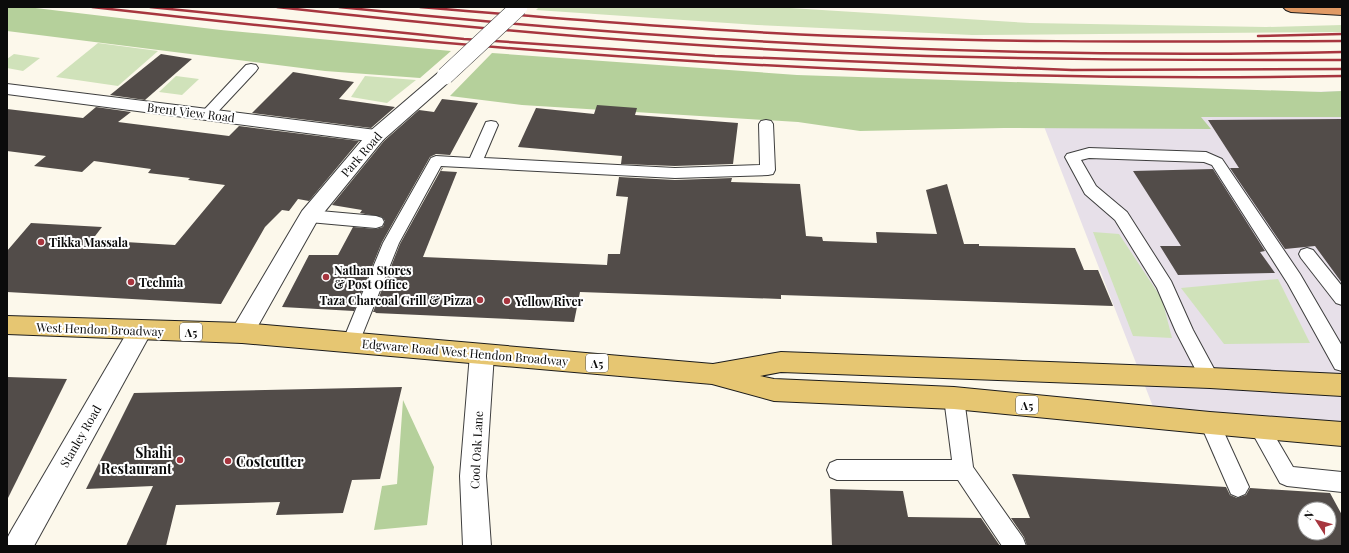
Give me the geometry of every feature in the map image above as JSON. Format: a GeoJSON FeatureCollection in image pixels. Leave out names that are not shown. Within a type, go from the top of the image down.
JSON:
{"type":"FeatureCollection","features":[{"type":"Feature","properties":{"kind":"highway"},"geometry":{"type":"LineString","coordinates":[[1291,7],[1342,10]]}},
{"type":"Feature","properties":{"kind":"main road","name":"West Hendon Broadway"},"geometry":{"type":"LineString","coordinates":[[7,325],[140,331],[242,333]]}},
{"type":"Feature","properties":{"kind":"main road","name":"Edgware Road West Hendon Broadway"},"geometry":{"type":"LineString","coordinates":[[242,333],[712,374]]}},
{"type":"Feature","properties":{"kind":"main road","name":"A5"},"geometry":{"type":"LineString","coordinates":[[712,374],[780,362],[1210,378],[1342,385]]}},
{"type":"Feature","properties":{"kind":"main road","name":"A5"},"geometry":{"type":"LineString","coordinates":[[712,374],[774,390],[954,398],[1210,423],[1342,434]]}},
{"type":"Feature","properties":{"kind":"street","name":"Park Road"},"geometry":{"type":"LineString","coordinates":[[242,333],[309,216],[376,136],[445,76],[518,7]]}},
{"type":"Feature","properties":{"kind":"street","name":"Brent View Road"},"geometry":{"type":"LineString","coordinates":[[7,88],[376,136]]}},
{"type":"Feature","properties":{"kind":"street","name":"Stanley Road"},"geometry":{"type":"LineString","coordinates":[[20,543],[140,331]]}},
{"type":"Feature","properties":{"kind":"street","name":"Cool Oak Lane"},"geometry":{"type":"LineString","coordinates":[[477,546],[473,476],[482,354]]}},
{"type":"Feature","properties":{"kind":"lane"},"geometry":{"type":"LineString","coordinates":[[208,114],[252,68]]}},
{"type":"Feature","properties":{"kind":"lane"},"geometry":{"type":"LineString","coordinates":[[352,343],[391,242],[436,161],[675,172],[768,170],[766,124]]}},
{"type":"Feature","properties":{"kind":"lane"},"geometry":{"type":"LineString","coordinates":[[475,163],[492,126]]}},
{"type":"Feature","properties":{"kind":"lane"},"geometry":{"type":"LineString","coordinates":[[1210,378],[1185,332],[1165,286],[1121,216],[1090,190],[1072,157],[1089,153],[1206,157],[1217,162],[1294,279],[1342,363]]}},
{"type":"Feature","properties":{"kind":"lane"},"geometry":{"type":"LineString","coordinates":[[309,216],[376,222]]}},
{"type":"Feature","properties":{"kind":"lane"},"geometry":{"type":"LineString","coordinates":[[1307,254],[1342,298]]}},
{"type":"Feature","properties":{"kind":"lane"},"geometry":{"type":"LineString","coordinates":[[954,398],[963,470],[1015,546]]}},
{"type":"Feature","properties":{"kind":"lane"},"geometry":{"type":"LineString","coordinates":[[1210,423],[1238,487]]}},
{"type":"Feature","properties":{"kind":"lane"},"geometry":{"type":"LineString","coordinates":[[1259,427],[1287,476],[1342,482]]}},
{"type":"Feature","properties":{"kind":"lane"},"geometry":{"type":"LineString","coordinates":[[837,470],[963,470]]}},
{"type":"Feature","properties":{"kind":"shaded area"},"geometry":{"type":"Polygon","coordinates":[[[1342,91],[1342,433],[1157,417],[1031,93],[1275,93],[1342,91]]]}},
{"type":"Feature","properties":{"kind":"green space"},"geometry":{"type":"Polygon","coordinates":[[[7,7],[27,7],[221,30],[451,51],[420,78],[325,71],[7,31],[7,7]]]}},
{"type":"Feature","properties":{"kind":"green space"},"geometry":{"type":"Polygon","coordinates":[[[539,7],[774,7],[1030,23],[1266,27],[1342,25],[1342,32],[972,35],[757,25],[536,10],[539,7]]]}},
{"type":"Feature","properties":{"kind":"green space"},"geometry":{"type":"Polygon","coordinates":[[[98,43],[158,51],[118,86],[56,77],[98,43]]]}},
{"type":"Feature","properties":{"kind":"green space"},"geometry":{"type":"Polygon","coordinates":[[[492,53],[797,75],[1321,92],[1342,91],[1342,117],[1201,117],[1211,129],[1004,128],[860,131],[798,122],[522,105],[450,96],[492,53]]]}},
{"type":"Feature","properties":{"kind":"green space"},"geometry":{"type":"Polygon","coordinates":[[[14,54],[40,58],[23,71],[7,68],[7,59],[14,54]]]}},
{"type":"Feature","properties":{"kind":"green space"},"geometry":{"type":"Polygon","coordinates":[[[176,76],[199,79],[182,95],[159,92],[176,76]]]}},
{"type":"Feature","properties":{"kind":"green space"},"geometry":{"type":"Polygon","coordinates":[[[365,76],[416,80],[387,103],[351,97],[365,76]]]}},
{"type":"Feature","properties":{"kind":"green space"},"geometry":{"type":"Polygon","coordinates":[[[1093,232],[1119,234],[1162,299],[1172,338],[1133,336],[1093,232]]]}},
{"type":"Feature","properties":{"kind":"green space"},"geometry":{"type":"Polygon","coordinates":[[[1278,279],[1310,343],[1224,344],[1181,288],[1278,279]]]}},
{"type":"Feature","properties":{"kind":"green space"},"geometry":{"type":"Polygon","coordinates":[[[403,400],[434,467],[427,525],[374,530],[382,486],[397,484],[403,400]]]}},
{"type":"Feature","properties":{"kind":"building"},"geometry":{"type":"Polygon","coordinates":[[[161,54],[192,59],[145,100],[110,95],[161,54]]]}},
{"type":"Feature","properties":{"kind":"building"},"geometry":{"type":"Polygon","coordinates":[[[293,72],[354,82],[339,99],[395,107],[371,128],[252,113],[293,72]]]}},
{"type":"Feature","properties":{"kind":"building"},"geometry":{"type":"Polygon","coordinates":[[[442,99],[478,103],[450,155],[436,154],[430,157],[382,242],[354,311],[282,307],[309,255],[338,255],[353,227],[376,229],[383,227],[385,221],[382,217],[360,213],[362,210],[332,205],[384,141],[419,110],[434,112],[442,99]]]}},
{"type":"Feature","properties":{"kind":"building"},"geometry":{"type":"Polygon","coordinates":[[[597,105],[637,108],[635,115],[738,123],[733,164],[675,166],[621,164],[622,156],[518,147],[536,108],[594,114],[597,105]]]}},
{"type":"Feature","properties":{"kind":"building"},"geometry":{"type":"Polygon","coordinates":[[[96,107],[131,112],[118,122],[229,136],[239,126],[359,141],[309,201],[298,199],[289,211],[282,210],[265,227],[221,304],[7,292],[7,251],[31,223],[102,227],[92,240],[175,245],[225,185],[188,180],[190,178],[148,173],[151,169],[94,161],[82,172],[34,166],[46,156],[7,151],[7,109],[83,118],[96,107]]]}},
{"type":"Feature","properties":{"kind":"building"},"geometry":{"type":"Polygon","coordinates":[[[1342,119],[1342,283],[1315,246],[1285,249],[1230,168],[1239,168],[1208,120],[1342,119]]]}},
{"type":"Feature","properties":{"kind":"building"},"geometry":{"type":"Polygon","coordinates":[[[442,168],[441,171],[457,172],[423,257],[607,265],[608,254],[620,254],[628,197],[616,196],[619,177],[675,180],[732,178],[731,182],[800,184],[806,236],[822,237],[823,241],[877,243],[876,232],[937,234],[926,190],[947,184],[964,244],[979,244],[979,246],[1075,248],[1084,270],[1098,270],[1113,306],[781,295],[781,299],[580,292],[574,322],[375,313],[376,312],[373,312],[400,244],[442,168]]]}},
{"type":"Feature","properties":{"kind":"building"},"geometry":{"type":"Polygon","coordinates":[[[1213,169],[1265,251],[1260,252],[1275,273],[1178,275],[1160,246],[1181,246],[1133,171],[1213,169]]]}},
{"type":"Feature","properties":{"kind":"building"},"geometry":{"type":"Polygon","coordinates":[[[7,377],[67,379],[7,500],[7,377]]]}},
{"type":"Feature","properties":{"kind":"building"},"geometry":{"type":"Polygon","coordinates":[[[402,387],[380,479],[352,480],[343,513],[276,515],[280,502],[176,505],[166,546],[126,546],[153,486],[86,489],[134,393],[402,387]]]}},
{"type":"Feature","properties":{"kind":"building"},"geometry":{"type":"Polygon","coordinates":[[[1012,474],[1226,487],[1230,495],[1237,498],[1246,495],[1250,488],[1330,493],[1334,501],[1297,501],[1297,541],[1337,541],[1337,506],[1342,515],[1342,546],[1027,546],[1024,537],[1011,518],[1030,518],[1012,474]]]}},
{"type":"Feature","properties":{"kind":"building"},"geometry":{"type":"Polygon","coordinates":[[[830,489],[903,491],[908,517],[981,518],[1000,546],[832,546],[830,489]]]}},
{"type":"Feature","properties":{"kind":"railway"},"geometry":{"type":"LineString","coordinates":[[92,7],[404,39],[560,52],[716,62],[872,70],[1029,75],[1185,77],[1342,76]]}},
{"type":"Feature","properties":{"kind":"railway"},"geometry":{"type":"LineString","coordinates":[[150,7],[464,39],[715,56],[1072,70],[1342,69]]}},
{"type":"Feature","properties":{"kind":"railway"},"geometry":{"type":"LineString","coordinates":[[277,7],[560,35],[772,50],[1031,58],[1155,60],[1342,60]]}},
{"type":"Feature","properties":{"kind":"railway"},"geometry":{"type":"LineString","coordinates":[[339,7],[589,30],[840,46],[965,51],[1091,53],[1216,54],[1342,52]]}},
{"type":"Feature","properties":{"kind":"railway"},"geometry":{"type":"LineString","coordinates":[[420,7],[728,31],[914,39],[1200,42],[1342,41]]}},
{"type":"Feature","properties":{"kind":"railway"},"geometry":{"type":"LineString","coordinates":[[1258,36],[1342,34]]}},
{"type":"Feature","properties":{"kind":"place","name":"Tikka Massala"},"geometry":{"type":"Point","coordinates":[41,242]}},
{"type":"Feature","properties":{"kind":"place","name":"Nathan Stores & Post Office"},"geometry":{"type":"Point","coordinates":[326,277]}},
{"type":"Feature","properties":{"kind":"place","name":"Technia"},"geometry":{"type":"Point","coordinates":[131,282]}},
{"type":"Feature","properties":{"kind":"place","name":"Taza Charcoal Grill & Pizza"},"geometry":{"type":"Point","coordinates":[480,300]}},
{"type":"Feature","properties":{"kind":"place","name":"Yellow River"},"geometry":{"type":"Point","coordinates":[507,301]}},
{"type":"Feature","properties":{"kind":"place","name":"Shahi Restaurant"},"geometry":{"type":"Point","coordinates":[180,460]}},
{"type":"Feature","properties":{"kind":"place","name":"Costcutter"},"geometry":{"type":"Point","coordinates":[228,461]}}]}
